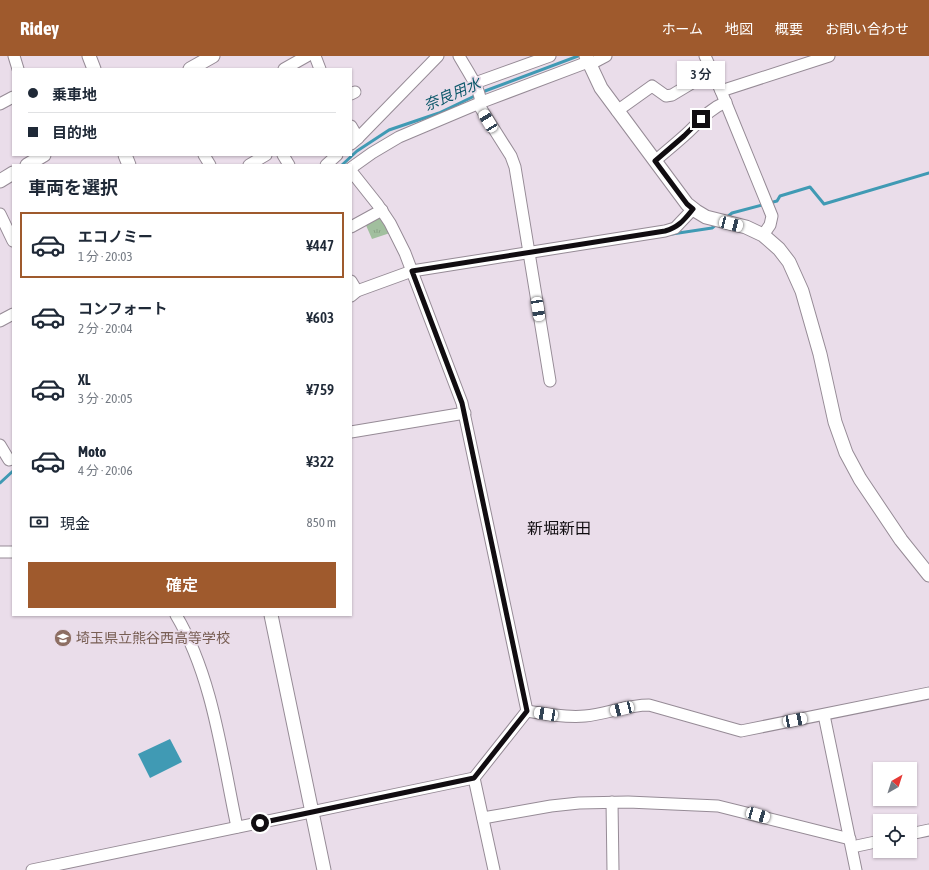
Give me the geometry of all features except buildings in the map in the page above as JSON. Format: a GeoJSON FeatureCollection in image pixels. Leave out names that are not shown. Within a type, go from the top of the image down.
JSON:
{"type":"FeatureCollection","features":[{"type":"Feature","properties":{"kind":"street"},"geometry":{"type":"LineString","coordinates":[[14,56],[18,68]]}},
{"type":"Feature","properties":{"kind":"street"},"geometry":{"type":"LineString","coordinates":[[89,56],[94,68]]}},
{"type":"Feature","properties":{"kind":"street"},"geometry":{"type":"LineString","coordinates":[[192,68],[213,56]]}},
{"type":"Feature","properties":{"kind":"street"},"geometry":{"type":"LineString","coordinates":[[286,68],[307,56]]}},
{"type":"Feature","properties":{"kind":"street"},"geometry":{"type":"LineString","coordinates":[[315,56],[320,68]]}},
{"type":"Feature","properties":{"kind":"street"},"geometry":{"type":"LineString","coordinates":[[355,141],[438,56]]}},
{"type":"Feature","properties":{"kind":"street"},"geometry":{"type":"LineString","coordinates":[[459,56],[475,83],[482,102],[480,108],[511,156],[515,167],[550,381]]}},
{"type":"Feature","properties":{"kind":"street"},"geometry":{"type":"LineString","coordinates":[[475,83],[550,56]]}},
{"type":"Feature","properties":{"kind":"street"},"geometry":{"type":"LineString","coordinates":[[352,168],[372,153],[399,137],[482,102],[588,61],[606,56]]}},
{"type":"Feature","properties":{"kind":"street"},"geometry":{"type":"LineString","coordinates":[[705,56],[726,102],[772,216],[770,225],[763,235]]}},
{"type":"Feature","properties":{"kind":"street"},"geometry":{"type":"LineString","coordinates":[[721,92],[829,56]]}},
{"type":"Feature","properties":{"kind":"street"},"geometry":{"type":"LineString","coordinates":[[588,61],[601,88],[687,204],[706,217],[746,227],[763,235],[779,249],[789,262],[802,291],[820,354],[835,422],[846,453],[860,479],[901,540],[929,575]]}},
{"type":"Feature","properties":{"kind":"street"},"geometry":{"type":"LineString","coordinates":[[617,111],[652,86],[666,96],[672,95],[712,71]]}},
{"type":"Feature","properties":{"kind":"street"},"geometry":{"type":"LineString","coordinates":[[0,104],[12,98]]}},
{"type":"Feature","properties":{"kind":"street"},"geometry":{"type":"LineString","coordinates":[[655,161],[684,136],[708,112],[726,102]]}},
{"type":"Feature","properties":{"kind":"street"},"geometry":{"type":"LineString","coordinates":[[352,130],[355,141]]}},
{"type":"Feature","properties":{"kind":"street"},"geometry":{"type":"LineString","coordinates":[[29,164],[42,156]]}},
{"type":"Feature","properties":{"kind":"street"},"geometry":{"type":"LineString","coordinates":[[251,164],[264,156]]}},
{"type":"Feature","properties":{"kind":"street"},"geometry":{"type":"LineString","coordinates":[[327,164],[336,156]]}},
{"type":"Feature","properties":{"kind":"street"},"geometry":{"type":"LineString","coordinates":[[338,156],[345,164]]}},
{"type":"Feature","properties":{"kind":"street"},"geometry":{"type":"LineString","coordinates":[[352,170],[382,210],[402,247],[462,403],[527,711]]}},
{"type":"Feature","properties":{"kind":"street"},"geometry":{"type":"LineString","coordinates":[[0,181],[12,174]]}},
{"type":"Feature","properties":{"kind":"street"},"geometry":{"type":"LineString","coordinates":[[354,293],[412,271],[665,231],[675,228],[693,209]]}},
{"type":"Feature","properties":{"kind":"street"},"geometry":{"type":"LineString","coordinates":[[352,226],[382,210]]}},
{"type":"Feature","properties":{"kind":"street"},"geometry":{"type":"LineString","coordinates":[[0,214],[12,238]]}},
{"type":"Feature","properties":{"kind":"street"},"geometry":{"type":"LineString","coordinates":[[0,321],[12,315]]}},
{"type":"Feature","properties":{"kind":"street"},"geometry":{"type":"LineString","coordinates":[[352,432],[465,413]]}},
{"type":"Feature","properties":{"kind":"street"},"geometry":{"type":"LineString","coordinates":[[0,445],[9,460]]}},
{"type":"Feature","properties":{"kind":"street"},"geometry":{"type":"LineString","coordinates":[[0,552],[12,552]]}},
{"type":"Feature","properties":{"kind":"street"},"geometry":{"type":"LineString","coordinates":[[177,616],[203,673],[214,717],[237,827]]}},
{"type":"Feature","properties":{"kind":"street"},"geometry":{"type":"LineString","coordinates":[[271,616],[324,870]]}},
{"type":"Feature","properties":{"kind":"street"},"geometry":{"type":"LineString","coordinates":[[527,711],[546,714],[584,716],[636,705],[649,705],[741,731],[929,692]]}},
{"type":"Feature","properties":{"kind":"street"},"geometry":{"type":"LineString","coordinates":[[32,870],[474,778],[527,711]]}},
{"type":"Feature","properties":{"kind":"street"},"geometry":{"type":"LineString","coordinates":[[824,715],[856,870]]}},
{"type":"Feature","properties":{"kind":"street"},"geometry":{"type":"LineString","coordinates":[[474,778],[494,870]]}},
{"type":"Feature","properties":{"kind":"street"},"geometry":{"type":"LineString","coordinates":[[483,818],[551,806],[579,803],[612,802],[718,806],[851,843],[873,841]]}},
{"type":"Feature","properties":{"kind":"street"},"geometry":{"type":"LineString","coordinates":[[612,802],[613,870]]}},
{"type":"Feature","properties":{"kind":"street"},"geometry":{"type":"LineString","coordinates":[[917,833],[929,830]]}},
{"type":"Feature","properties":{"kind":"green space"},"geometry":{"type":"Polygon","coordinates":[[[377,216],[382,218],[390,233],[372,239],[365,223],[377,216]]]}},
{"type":"Feature","properties":{"kind":"water"},"geometry":{"type":"Polygon","coordinates":[[[170,739],[182,762],[150,778],[138,754],[170,739]]]}},
{"type":"Feature","properties":{"kind":"waterway","name":"奈良用水"},"geometry":{"type":"LineString","coordinates":[[352,156],[389,130],[439,113],[485,91],[578,56]]}},
{"type":"Feature","properties":{"kind":"waterway","name":"奈良用水"},"geometry":{"type":"LineString","coordinates":[[343,164],[352,156]]}},
{"type":"Feature","properties":{"kind":"waterway"},"geometry":{"type":"LineString","coordinates":[[726,218],[732,213],[777,201],[780,196],[810,187],[824,204],[929,173]]}},
{"type":"Feature","properties":{"kind":"waterway"},"geometry":{"type":"LineString","coordinates":[[672,234],[712,228],[718,223]]}},
{"type":"Feature","properties":{"kind":"waterway","name":"奈良用水"},"geometry":{"type":"LineString","coordinates":[[0,483],[12,472]]}},
{"type":"Feature","properties":{"kind":"place","name":"埼玉県立熊谷西高等学校"},"geometry":{"type":"Point","coordinates":[63,638]}},
{"type":"Feature","properties":{"kind":"district","name":"新堀新田"},"geometry":{"type":"Point","coordinates":[559,528]}},
{"type":"Feature","properties":{"kind":"route"},"geometry":{"type":"LineString","coordinates":[[260,823],[474,778],[527,711],[462,403],[412,271],[665,231],[675,228],[693,209],[687,204],[655,161],[701,119]]}}]}
